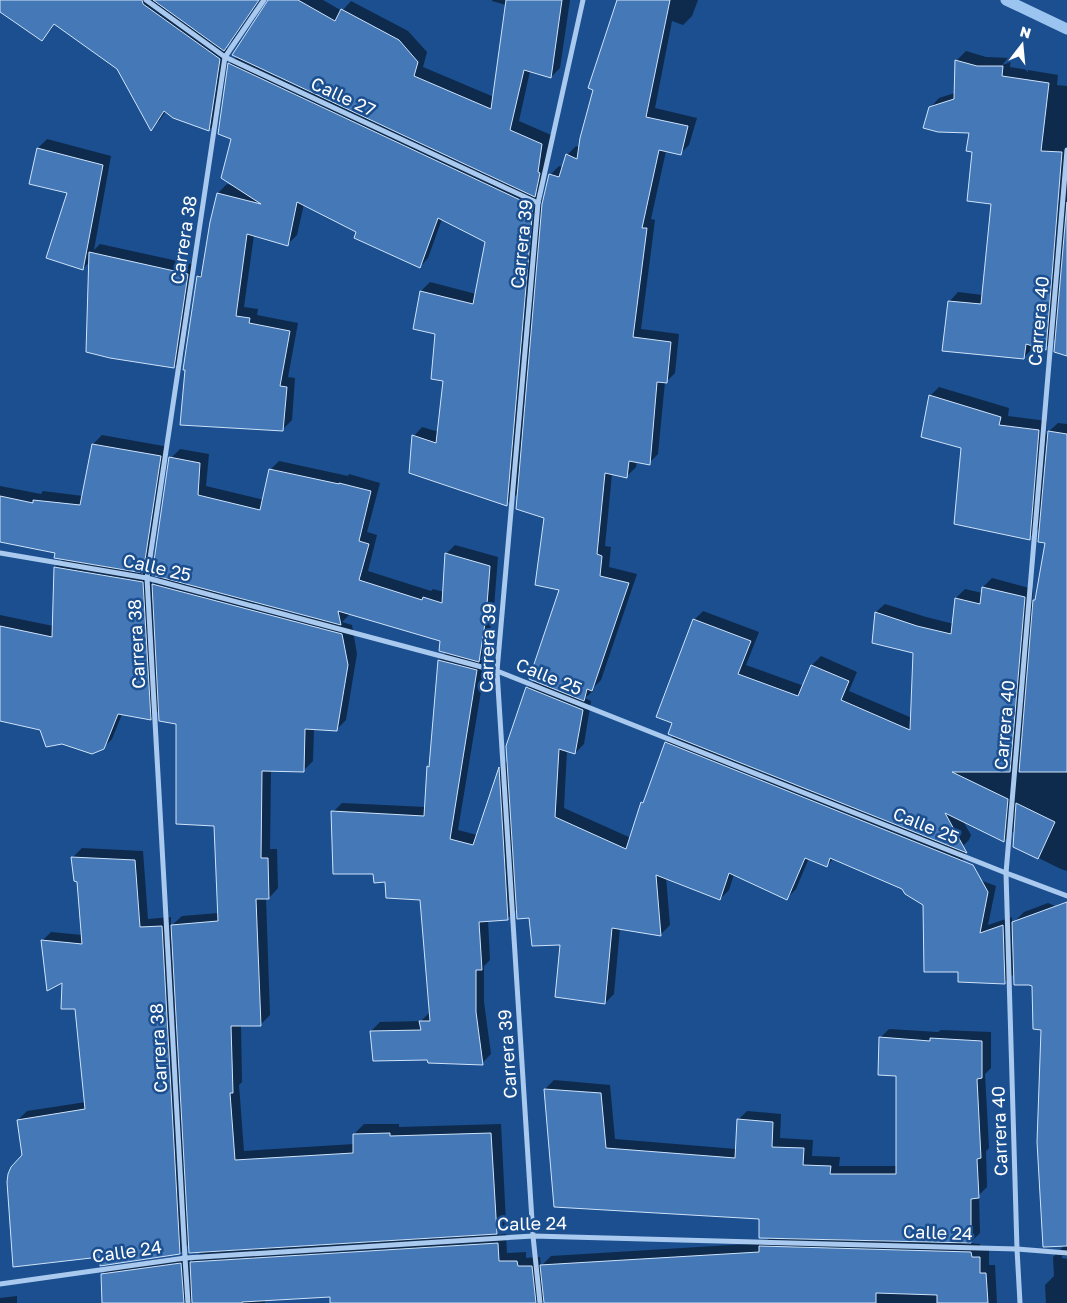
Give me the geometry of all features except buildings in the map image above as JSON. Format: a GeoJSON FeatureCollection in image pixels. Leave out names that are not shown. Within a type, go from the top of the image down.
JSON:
{"type":"FeatureCollection","features":[{"type":"Feature","properties":{"kind":"street","name":"Calle 27"},"geometry":{"type":"LineString","coordinates":[[146,0],[225,57],[538,203]]}},
{"type":"Feature","properties":{"kind":"street","name":"Carrera 38"},"geometry":{"type":"LineString","coordinates":[[188,1303],[147,578],[225,57],[264,0]]}},
{"type":"Feature","properties":{"kind":"street","name":"Carrera 39"},"geometry":{"type":"LineString","coordinates":[[540,1303],[533,1236],[497,671],[538,203],[583,0]]}},
{"type":"Feature","properties":{"kind":"street","name":"Carrera 40"},"geometry":{"type":"LineString","coordinates":[[1020,1303],[1006,873],[1067,150]]}},
{"type":"Feature","properties":{"kind":"street","name":"Calle 25"},"geometry":{"type":"LineString","coordinates":[[0,554],[147,578],[497,671],[1067,896]]}},
{"type":"Feature","properties":{"kind":"street","name":"Calle 24"},"geometry":{"type":"LineString","coordinates":[[0,1284],[185,1258],[533,1236],[1017,1249],[1067,1253]]}},
{"type":"Feature","properties":{"kind":"waterway"},"geometry":{"type":"LineString","coordinates":[[1006,0],[1067,29]]}}]}
